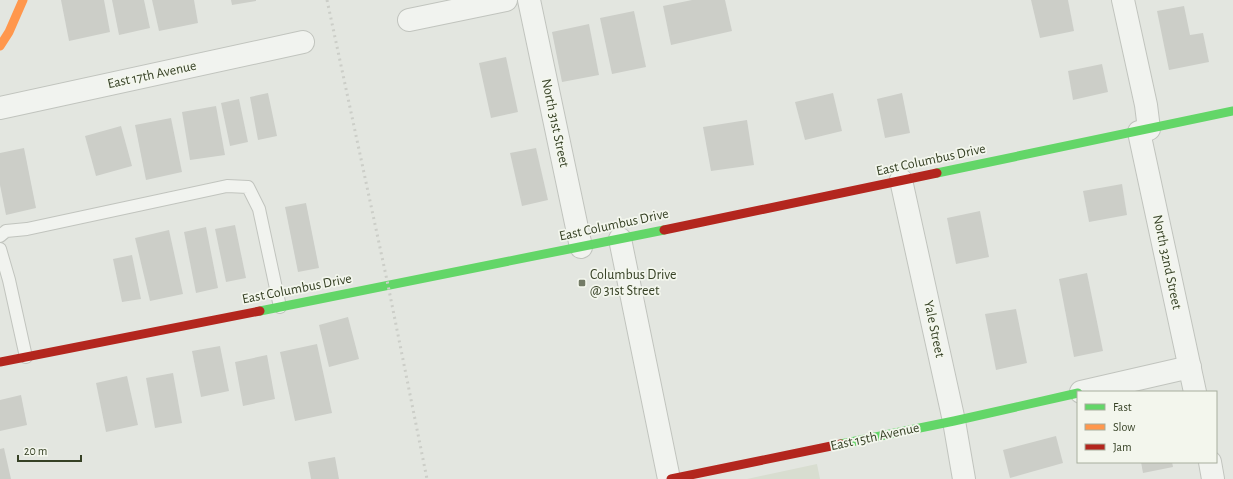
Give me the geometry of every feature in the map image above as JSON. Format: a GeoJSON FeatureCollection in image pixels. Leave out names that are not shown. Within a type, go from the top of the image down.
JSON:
{"type":"FeatureCollection","features":[{"type":"Feature","properties":{"kind":"main road"},"geometry":{"type":"LineString","coordinates":[[0,46],[9,32],[23,0]]}},
{"type":"Feature","properties":{"kind":"main road","name":"East Columbus Drive"},"geometry":{"type":"LineString","coordinates":[[0,362],[581,247],[1233,111]]}},
{"type":"Feature","properties":{"kind":"main road","name":"East 15th Avenue"},"geometry":{"type":"LineString","coordinates":[[670,479],[954,421],[1077,392]]}},
{"type":"Feature","properties":{"kind":"street"},"geometry":{"type":"LineString","coordinates":[[409,20],[506,0]]}},
{"type":"Feature","properties":{"kind":"street","name":"North 31st Street"},"geometry":{"type":"LineString","coordinates":[[529,0],[581,247]]}},
{"type":"Feature","properties":{"kind":"street","name":"North 32nd Street"},"geometry":{"type":"LineString","coordinates":[[1123,0],[1146,105],[1144,130],[1195,391]]}},
{"type":"Feature","properties":{"kind":"street","name":"East 17th Avenue"},"geometry":{"type":"LineString","coordinates":[[0,108],[303,42]]}},
{"type":"Feature","properties":{"kind":"street","name":"Yale Street"},"geometry":{"type":"LineString","coordinates":[[901,180],[954,421],[964,479]]}},
{"type":"Feature","properties":{"kind":"street"},"geometry":{"type":"LineString","coordinates":[[620,239],[670,479]]}},
{"type":"Feature","properties":{"kind":"street","name":"East 15th Avenue"},"geometry":{"type":"LineString","coordinates":[[1083,391],[1190,367]]}},
{"type":"Feature","properties":{"kind":"street"},"geometry":{"type":"LineString","coordinates":[[1210,463],[1213,479]]}},
{"type":"Feature","properties":{"kind":"lane"},"geometry":{"type":"LineString","coordinates":[[0,236],[6,231],[26,230],[227,186],[248,187],[259,209],[280,307]]}},
{"type":"Feature","properties":{"kind":"lane"},"geometry":{"type":"LineString","coordinates":[[0,249],[9,280],[26,357]]}},
{"type":"Feature","properties":{"kind":"shaded area"},"geometry":{"type":"Polygon","coordinates":[[[817,464],[820,479],[747,479],[817,464]]]}},
{"type":"Feature","properties":{"kind":"building"},"geometry":{"type":"Polygon","coordinates":[[[61,0],[104,0],[110,32],[69,41],[61,0]]]}},
{"type":"Feature","properties":{"kind":"building"},"geometry":{"type":"Polygon","coordinates":[[[112,0],[144,0],[150,28],[119,35],[112,0]]]}},
{"type":"Feature","properties":{"kind":"building"},"geometry":{"type":"Polygon","coordinates":[[[152,0],[194,0],[198,23],[159,31],[152,0]]]}},
{"type":"Feature","properties":{"kind":"building"},"geometry":{"type":"Polygon","coordinates":[[[231,0],[256,0],[256,1],[232,5],[231,0]]]}},
{"type":"Feature","properties":{"kind":"building"},"geometry":{"type":"Polygon","coordinates":[[[692,0],[725,0],[732,31],[671,45],[663,6],[692,0]]]}},
{"type":"Feature","properties":{"kind":"building"},"geometry":{"type":"Polygon","coordinates":[[[1031,0],[1068,0],[1074,31],[1040,38],[1031,0]]]}},
{"type":"Feature","properties":{"kind":"building"},"geometry":{"type":"Polygon","coordinates":[[[1184,6],[1190,35],[1203,33],[1209,62],[1169,70],[1157,11],[1184,6]]]}},
{"type":"Feature","properties":{"kind":"building"},"geometry":{"type":"Polygon","coordinates":[[[634,11],[646,67],[612,74],[600,18],[634,11]]]}},
{"type":"Feature","properties":{"kind":"building"},"geometry":{"type":"Polygon","coordinates":[[[589,24],[599,75],[562,82],[552,32],[589,24]]]}},
{"type":"Feature","properties":{"kind":"building"},"geometry":{"type":"Polygon","coordinates":[[[506,57],[518,112],[491,118],[479,63],[506,57]]]}},
{"type":"Feature","properties":{"kind":"building"},"geometry":{"type":"Polygon","coordinates":[[[1102,64],[1108,92],[1073,100],[1068,71],[1102,64]]]}},
{"type":"Feature","properties":{"kind":"building"},"geometry":{"type":"Polygon","coordinates":[[[268,93],[277,136],[258,140],[250,97],[268,93]]]}},
{"type":"Feature","properties":{"kind":"building"},"geometry":{"type":"Polygon","coordinates":[[[833,93],[842,131],[805,140],[795,102],[833,93]]]}},
{"type":"Feature","properties":{"kind":"building"},"geometry":{"type":"Polygon","coordinates":[[[902,93],[910,133],[885,138],[877,99],[902,93]]]}},
{"type":"Feature","properties":{"kind":"building"},"geometry":{"type":"Polygon","coordinates":[[[239,99],[248,142],[230,146],[221,103],[239,99]]]}},
{"type":"Feature","properties":{"kind":"building"},"geometry":{"type":"Polygon","coordinates":[[[216,106],[225,155],[190,160],[182,112],[216,106]]]}},
{"type":"Feature","properties":{"kind":"building"},"geometry":{"type":"Polygon","coordinates":[[[171,118],[182,172],[146,180],[135,125],[171,118]]]}},
{"type":"Feature","properties":{"kind":"building"},"geometry":{"type":"Polygon","coordinates":[[[747,120],[754,165],[711,171],[703,127],[747,120]]]}},
{"type":"Feature","properties":{"kind":"building"},"geometry":{"type":"Polygon","coordinates":[[[121,126],[132,166],[96,176],[85,136],[121,126]]]}},
{"type":"Feature","properties":{"kind":"building"},"geometry":{"type":"Polygon","coordinates":[[[24,148],[36,208],[6,215],[0,185],[0,153],[24,148]]]}},
{"type":"Feature","properties":{"kind":"building"},"geometry":{"type":"Polygon","coordinates":[[[536,148],[548,200],[522,206],[510,153],[536,148]]]}},
{"type":"Feature","properties":{"kind":"building"},"geometry":{"type":"Polygon","coordinates":[[[1122,184],[1127,215],[1089,222],[1083,191],[1122,184]]]}},
{"type":"Feature","properties":{"kind":"building"},"geometry":{"type":"Polygon","coordinates":[[[306,203],[319,268],[298,272],[285,207],[306,203]]]}},
{"type":"Feature","properties":{"kind":"building"},"geometry":{"type":"Polygon","coordinates":[[[980,211],[989,257],[956,264],[947,218],[980,211]]]}},
{"type":"Feature","properties":{"kind":"building"},"geometry":{"type":"Polygon","coordinates":[[[235,225],[246,278],[226,282],[215,229],[235,225]]]}},
{"type":"Feature","properties":{"kind":"building"},"geometry":{"type":"Polygon","coordinates":[[[206,227],[218,288],[196,293],[184,232],[206,227]]]}},
{"type":"Feature","properties":{"kind":"building"},"geometry":{"type":"Polygon","coordinates":[[[169,230],[183,294],[150,301],[135,238],[169,230]]]}},
{"type":"Feature","properties":{"kind":"building"},"geometry":{"type":"Polygon","coordinates":[[[132,255],[141,299],[122,302],[113,259],[132,255]]]}},
{"type":"Feature","properties":{"kind":"building"},"geometry":{"type":"Polygon","coordinates":[[[1087,273],[1103,351],[1074,357],[1059,279],[1087,273]]]}},
{"type":"Feature","properties":{"kind":"building"},"geometry":{"type":"Polygon","coordinates":[[[1016,309],[1027,363],[996,370],[985,314],[1016,309]]]}},
{"type":"Feature","properties":{"kind":"building"},"geometry":{"type":"Polygon","coordinates":[[[348,317],[359,359],[329,367],[319,325],[348,317]]]}},
{"type":"Feature","properties":{"kind":"building"},"geometry":{"type":"Polygon","coordinates":[[[317,344],[332,413],[295,421],[280,352],[317,344]]]}},
{"type":"Feature","properties":{"kind":"building"},"geometry":{"type":"Polygon","coordinates":[[[220,346],[229,391],[201,397],[192,351],[220,346]]]}},
{"type":"Feature","properties":{"kind":"building"},"geometry":{"type":"Polygon","coordinates":[[[267,355],[275,399],[243,406],[235,362],[267,355]]]}},
{"type":"Feature","properties":{"kind":"building"},"geometry":{"type":"Polygon","coordinates":[[[173,373],[182,423],[155,428],[146,378],[173,373]]]}},
{"type":"Feature","properties":{"kind":"building"},"geometry":{"type":"Polygon","coordinates":[[[127,376],[138,425],[106,432],[96,383],[127,376]]]}},
{"type":"Feature","properties":{"kind":"building"},"geometry":{"type":"Polygon","coordinates":[[[21,395],[27,425],[0,431],[0,400],[21,395]]]}},
{"type":"Feature","properties":{"kind":"building"},"geometry":{"type":"Polygon","coordinates":[[[1056,436],[1063,463],[1010,478],[1003,450],[1056,436]]]}},
{"type":"Feature","properties":{"kind":"building"},"geometry":{"type":"Polygon","coordinates":[[[4,448],[11,479],[0,479],[0,449],[4,448]]]}},
{"type":"Feature","properties":{"kind":"building"},"geometry":{"type":"Polygon","coordinates":[[[335,457],[339,479],[311,479],[308,462],[335,457]]]}},
{"type":"Feature","properties":{"kind":"building"},"geometry":{"type":"Polygon","coordinates":[[[1141,463],[1172,463],[1173,467],[1143,473],[1141,463]]]}},
{"type":"Feature","properties":{"kind":"railway"},"geometry":{"type":"LineString","coordinates":[[327,0],[388,285],[427,479]]}},
{"type":"Feature","properties":{"kind":"traffic: fast"},"geometry":{"type":"LineString","coordinates":[[937,173],[1233,111]]}},
{"type":"Feature","properties":{"kind":"traffic: fast"},"geometry":{"type":"LineString","coordinates":[[260,311],[664,230]]}},
{"type":"Feature","properties":{"kind":"traffic: fast"},"geometry":{"type":"LineString","coordinates":[[841,444],[954,421],[1077,393]]}},
{"type":"Feature","properties":{"kind":"traffic: slow"},"geometry":{"type":"LineString","coordinates":[[0,46],[9,32],[23,0]]}},
{"type":"Feature","properties":{"kind":"traffic: jam"},"geometry":{"type":"LineString","coordinates":[[664,230],[937,173]]}},
{"type":"Feature","properties":{"kind":"traffic: jam"},"geometry":{"type":"LineString","coordinates":[[0,362],[260,311]]}},
{"type":"Feature","properties":{"kind":"traffic: jam"},"geometry":{"type":"LineString","coordinates":[[671,479],[841,444]]}},
{"type":"Feature","properties":{"kind":"place","name":"Columbus Drive @ 31st Street"},"geometry":{"type":"Point","coordinates":[582,283]}}]}
